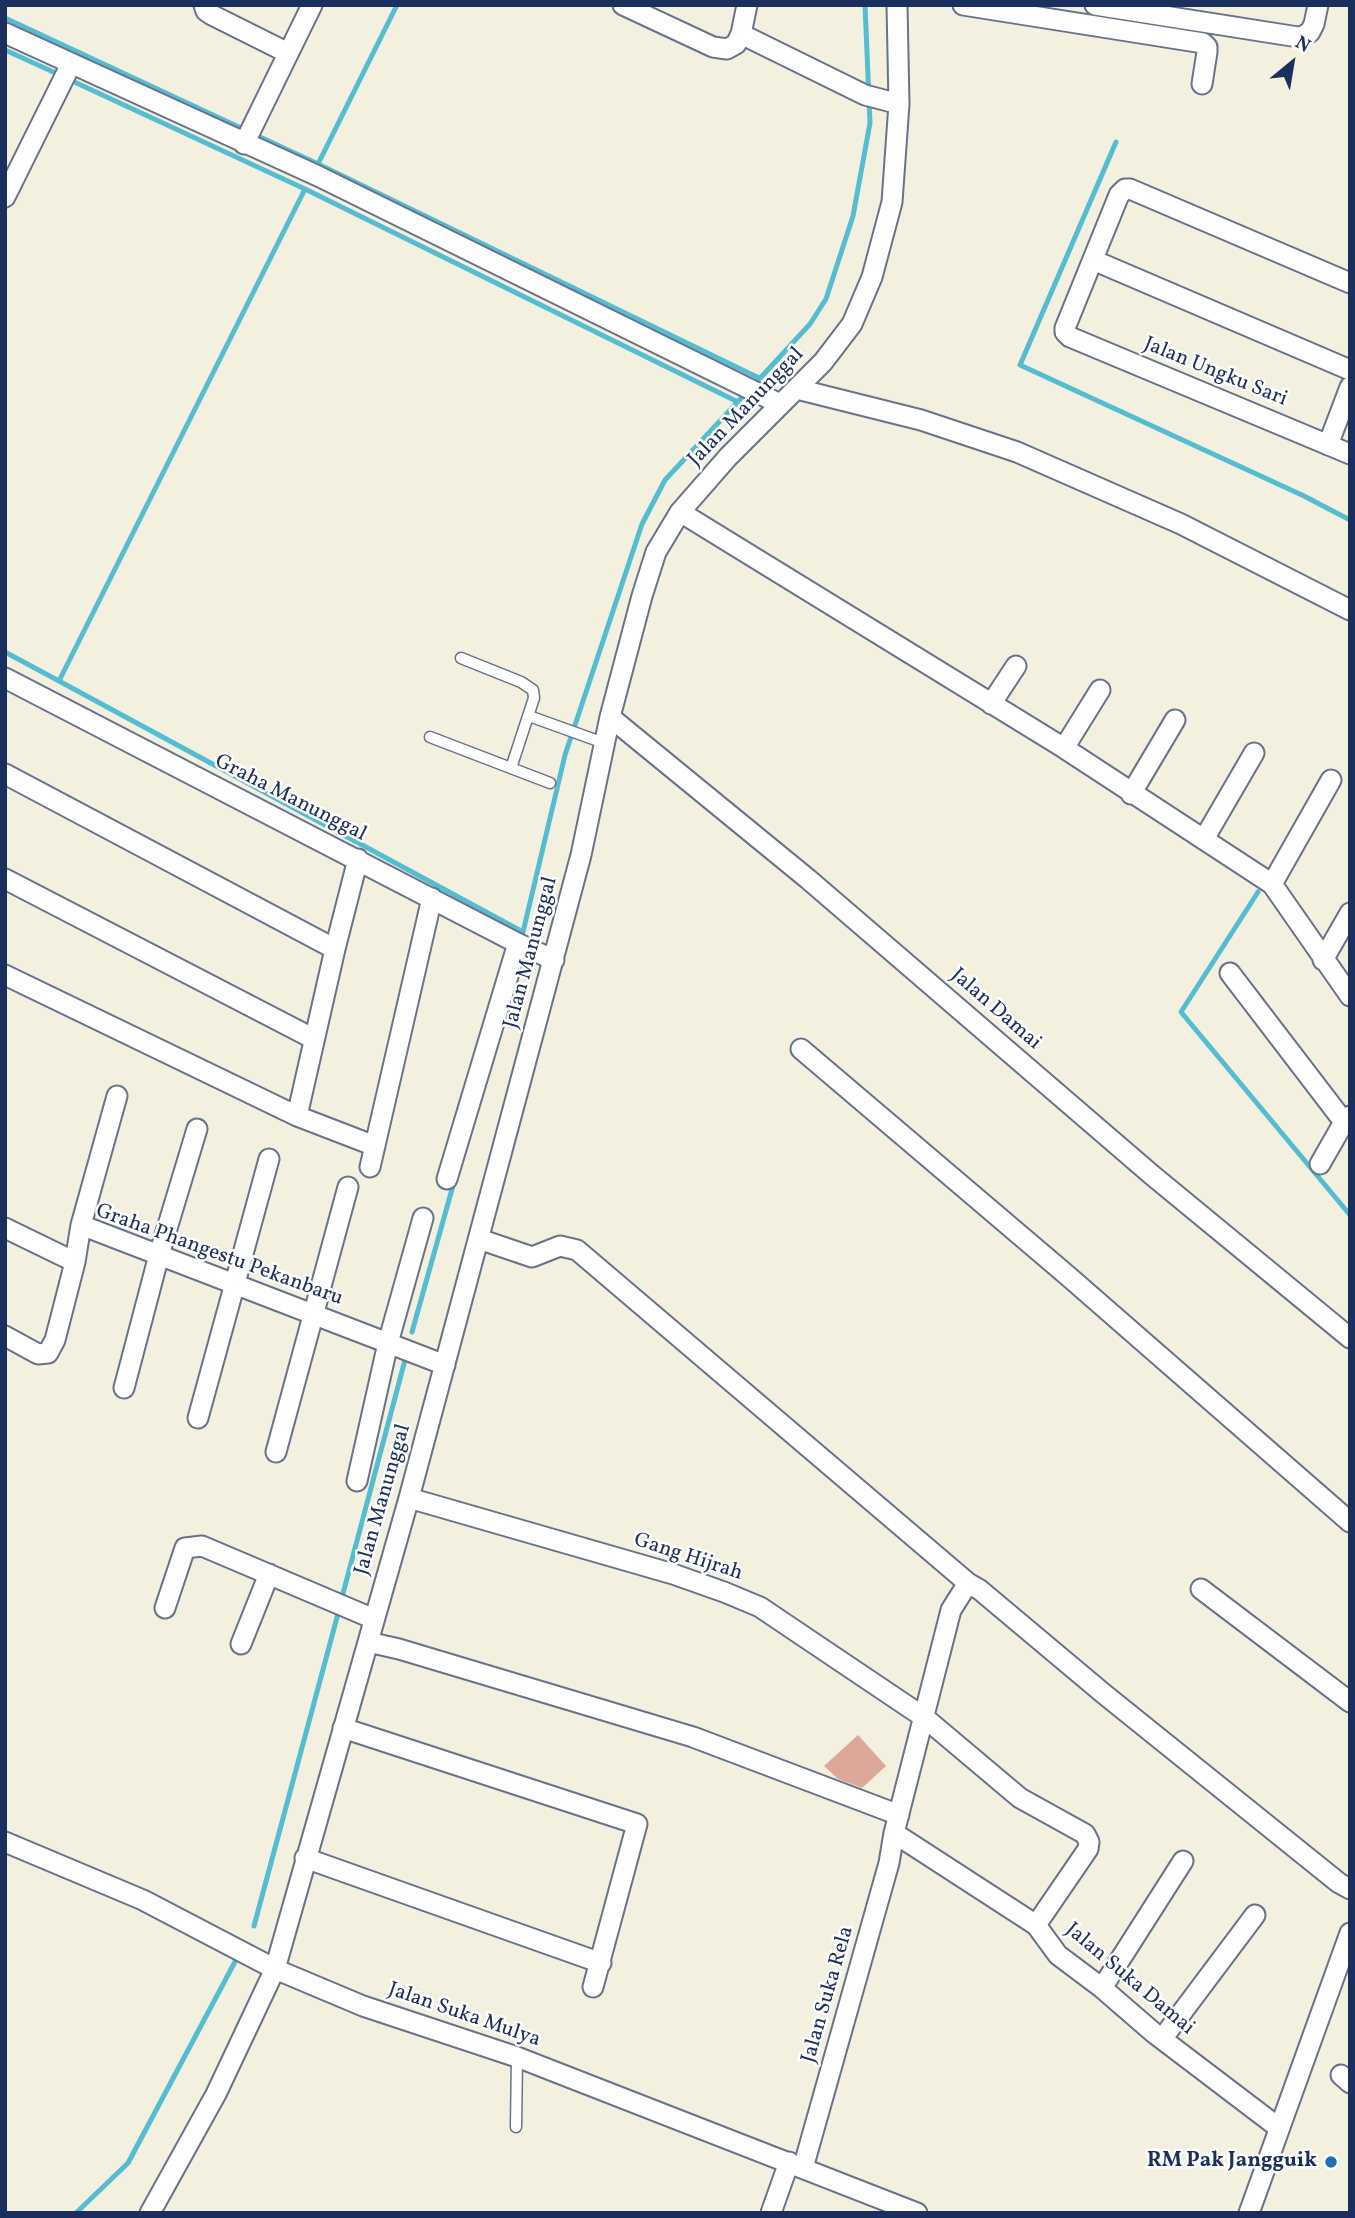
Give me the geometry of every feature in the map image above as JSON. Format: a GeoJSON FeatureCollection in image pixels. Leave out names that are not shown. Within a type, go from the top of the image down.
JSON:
{"type":"FeatureCollection","features":[{"type":"Feature","properties":{"kind":"street"},"geometry":{"type":"LineString","coordinates":[[204,5],[206,11],[212,15],[288,53]]}},
{"type":"Feature","properties":{"kind":"street"},"geometry":{"type":"LineString","coordinates":[[244,144],[312,5]]}},
{"type":"Feature","properties":{"kind":"street"},"geometry":{"type":"LineString","coordinates":[[623,5],[713,47],[727,49],[736,44],[741,34],[747,5]]}},
{"type":"Feature","properties":{"kind":"street","name":"Jalan Manunggal"},"geometry":{"type":"LineString","coordinates":[[150,2213],[216,2094],[270,1966],[304,1858],[410,1498],[581,855],[601,742],[656,552],[680,512],[728,457],[777,403],[797,389],[823,362],[852,324],[872,276],[892,202],[897,5]]}},
{"type":"Feature","properties":{"kind":"street"},"geometry":{"type":"LineString","coordinates":[[963,5],[1203,43],[1207,52],[1202,84]]}},
{"type":"Feature","properties":{"kind":"street"},"geometry":{"type":"LineString","coordinates":[[1096,5],[1298,37],[1310,32],[1318,5]]}},
{"type":"Feature","properties":{"kind":"street"},"geometry":{"type":"LineString","coordinates":[[5,33],[67,73],[244,144],[318,177],[777,403]]}},
{"type":"Feature","properties":{"kind":"street"},"geometry":{"type":"LineString","coordinates":[[741,34],[865,95],[894,104]]}},
{"type":"Feature","properties":{"kind":"street"},"geometry":{"type":"LineString","coordinates":[[5,197],[67,73]]}},
{"type":"Feature","properties":{"kind":"street"},"geometry":{"type":"LineString","coordinates":[[1350,283],[1130,189],[1125,189],[1119,195],[1093,260],[1350,370]]}},
{"type":"Feature","properties":{"kind":"street","name":"Jalan Ungku Sari"},"geometry":{"type":"LineString","coordinates":[[1093,260],[1069,315],[1065,332],[1070,337],[1350,454]]}},
{"type":"Feature","properties":{"kind":"street"},"geometry":{"type":"LineString","coordinates":[[1328,445],[1350,387]]}},
{"type":"Feature","properties":{"kind":"street"},"geometry":{"type":"LineString","coordinates":[[797,389],[920,420],[1017,452],[1181,524],[1350,610]]}},
{"type":"Feature","properties":{"kind":"street"},"geometry":{"type":"LineString","coordinates":[[680,512],[1064,748],[1272,884],[1350,996]]}},
{"type":"Feature","properties":{"kind":"street"},"geometry":{"type":"LineString","coordinates":[[992,704],[1016,666]]}},
{"type":"Feature","properties":{"kind":"street","name":"Graha Manunggal"},"geometry":{"type":"LineString","coordinates":[[8,687],[358,859],[552,959]]}},
{"type":"Feature","properties":{"kind":"street"},"geometry":{"type":"LineString","coordinates":[[1064,748],[1100,690]]}},
{"type":"Feature","properties":{"kind":"street","name":"Jalan Damai"},"geometry":{"type":"LineString","coordinates":[[610,717],[808,879],[1152,1175],[1350,1338]]}},
{"type":"Feature","properties":{"kind":"street"},"geometry":{"type":"LineString","coordinates":[[1131,794],[1175,720]]}},
{"type":"Feature","properties":{"kind":"street"},"geometry":{"type":"LineString","coordinates":[[1204,839],[1254,753]]}},
{"type":"Feature","properties":{"kind":"street"},"geometry":{"type":"LineString","coordinates":[[5,774],[335,949]]}},
{"type":"Feature","properties":{"kind":"street"},"geometry":{"type":"LineString","coordinates":[[1272,884],[1331,780]]}},
{"type":"Feature","properties":{"kind":"street"},"geometry":{"type":"LineString","coordinates":[[298,1116],[358,859]]}},
{"type":"Feature","properties":{"kind":"street"},"geometry":{"type":"LineString","coordinates":[[5,879],[314,1040]]}},
{"type":"Feature","properties":{"kind":"street"},"geometry":{"type":"LineString","coordinates":[[370,1167],[432,898]]}},
{"type":"Feature","properties":{"kind":"street"},"geometry":{"type":"LineString","coordinates":[[1323,960],[1350,913]]}},
{"type":"Feature","properties":{"kind":"street"},"geometry":{"type":"LineString","coordinates":[[447,1179],[519,944]]}},
{"type":"Feature","properties":{"kind":"street"},"geometry":{"type":"LineString","coordinates":[[1230,973],[1347,1119],[1320,1164]]}},
{"type":"Feature","properties":{"kind":"street"},"geometry":{"type":"LineString","coordinates":[[5,975],[298,1116],[375,1146]]}},
{"type":"Feature","properties":{"kind":"street"},"geometry":{"type":"LineString","coordinates":[[801,1049],[1068,1276],[1350,1522]]}},
{"type":"Feature","properties":{"kind":"street"},"geometry":{"type":"LineString","coordinates":[[81,1225],[117,1096]]}},
{"type":"Feature","properties":{"kind":"street"},"geometry":{"type":"LineString","coordinates":[[124,1388],[159,1255],[197,1129]]}},
{"type":"Feature","properties":{"kind":"street"},"geometry":{"type":"LineString","coordinates":[[198,1418],[269,1158]]}},
{"type":"Feature","properties":{"kind":"street"},"geometry":{"type":"LineString","coordinates":[[276,1452],[348,1187]]}},
{"type":"Feature","properties":{"kind":"street"},"geometry":{"type":"LineString","coordinates":[[357,1481],[423,1218]]}},
{"type":"Feature","properties":{"kind":"street","name":"Graha Phangestu Pekanbaru"},"geometry":{"type":"LineString","coordinates":[[5,1336],[38,1354],[48,1353],[55,1340],[75,1262],[81,1225],[445,1365]]}},
{"type":"Feature","properties":{"kind":"street"},"geometry":{"type":"LineString","coordinates":[[5,1228],[75,1262]]}},
{"type":"Feature","properties":{"kind":"street"},"geometry":{"type":"LineString","coordinates":[[479,1239],[532,1257],[560,1246],[577,1250],[968,1583],[981,1590],[1115,1703],[1339,1883],[1350,1889]]}},
{"type":"Feature","properties":{"kind":"street","name":"Gang Hijrah"},"geometry":{"type":"LineString","coordinates":[[410,1498],[673,1574],[760,1607],[925,1718],[1020,1798],[1085,1834],[1089,1842],[1088,1849],[1036,1925]]}},
{"type":"Feature","properties":{"kind":"street"},"geometry":{"type":"LineString","coordinates":[[165,1608],[185,1548],[202,1546],[374,1619]]}},
{"type":"Feature","properties":{"kind":"street"},"geometry":{"type":"LineString","coordinates":[[241,1644],[269,1574]]}},
{"type":"Feature","properties":{"kind":"street","name":"Jalan Suka Rela"},"geometry":{"type":"LineString","coordinates":[[771,2213],[796,2165],[889,1863],[896,1824],[951,1610],[968,1583]]}},
{"type":"Feature","properties":{"kind":"street"},"geometry":{"type":"LineString","coordinates":[[1201,1589],[1350,1702]]}},
{"type":"Feature","properties":{"kind":"street","name":"Jalan Suka Damai"},"geometry":{"type":"LineString","coordinates":[[368,1642],[693,1737],[896,1824],[1036,1925],[1058,1955],[1279,2128]]}},
{"type":"Feature","properties":{"kind":"street"},"geometry":{"type":"LineString","coordinates":[[342,1728],[637,1824],[593,1987]]}},
{"type":"Feature","properties":{"kind":"street","name":"Jalan Suka Mulya"},"geometry":{"type":"LineString","coordinates":[[5,1842],[143,1900],[270,1966],[363,2006],[517,2057],[917,2213]]}},
{"type":"Feature","properties":{"kind":"street"},"geometry":{"type":"LineString","coordinates":[[304,1858],[601,1963]]}},
{"type":"Feature","properties":{"kind":"street"},"geometry":{"type":"LineString","coordinates":[[1102,1988],[1183,1861]]}},
{"type":"Feature","properties":{"kind":"street"},"geometry":{"type":"LineString","coordinates":[[1162,2039],[1255,1915]]}},
{"type":"Feature","properties":{"kind":"street"},"geometry":{"type":"LineString","coordinates":[[1249,2213],[1279,2128],[1342,1980],[1350,1933]]}},
{"type":"Feature","properties":{"kind":"lane"},"geometry":{"type":"LineString","coordinates":[[461,658],[527,684],[533,690],[534,698],[529,716],[511,768]]}},
{"type":"Feature","properties":{"kind":"lane"},"geometry":{"type":"LineString","coordinates":[[529,716],[601,742]]}},
{"type":"Feature","properties":{"kind":"lane"},"geometry":{"type":"LineString","coordinates":[[430,737],[550,783]]}},
{"type":"Feature","properties":{"kind":"lane"},"geometry":{"type":"LineString","coordinates":[[516,2127],[517,2057]]}},
{"type":"Feature","properties":{"kind":"building"},"geometry":{"type":"Polygon","coordinates":[[[858,1735],[886,1766],[862,1788],[838,1779],[824,1766],[858,1735]]]}},
{"type":"Feature","properties":{"kind":"waterway"},"geometry":{"type":"LineString","coordinates":[[318,164],[397,5]]}},
{"type":"Feature","properties":{"kind":"waterway"},"geometry":{"type":"LineString","coordinates":[[753,386],[810,324],[826,299],[853,216],[870,123],[865,5]]}},
{"type":"Feature","properties":{"kind":"waterway"},"geometry":{"type":"LineString","coordinates":[[5,18],[318,164],[759,378]]}},
{"type":"Feature","properties":{"kind":"waterway"},"geometry":{"type":"LineString","coordinates":[[5,50],[60,75]]}},
{"type":"Feature","properties":{"kind":"waterway"},"geometry":{"type":"LineString","coordinates":[[68,79],[305,189],[738,402]]}},
{"type":"Feature","properties":{"kind":"waterway"},"geometry":{"type":"LineString","coordinates":[[1116,142],[1020,365],[1304,496],[1350,520]]}},
{"type":"Feature","properties":{"kind":"waterway"},"geometry":{"type":"LineString","coordinates":[[305,189],[59,681],[523,932],[565,755],[642,524],[665,480],[746,393]]}},
{"type":"Feature","properties":{"kind":"waterway"},"geometry":{"type":"LineString","coordinates":[[5,652],[59,681]]}},
{"type":"Feature","properties":{"kind":"waterway"},"geometry":{"type":"LineString","coordinates":[[1258,892],[1181,1012],[1350,1215]]}},
{"type":"Feature","properties":{"kind":"waterway"},"geometry":{"type":"LineString","coordinates":[[412,1332],[454,1182]]}},
{"type":"Feature","properties":{"kind":"waterway"},"geometry":{"type":"LineString","coordinates":[[341,1601],[405,1360]]}},
{"type":"Feature","properties":{"kind":"waterway"},"geometry":{"type":"LineString","coordinates":[[254,1926],[339,1610]]}},
{"type":"Feature","properties":{"kind":"waterway"},"geometry":{"type":"LineString","coordinates":[[76,2213],[128,2163],[237,1958]]}},
{"type":"Feature","properties":{"kind":"place","name":"RM Pak Jangguik"},"geometry":{"type":"Point","coordinates":[1331,2162]}}]}
